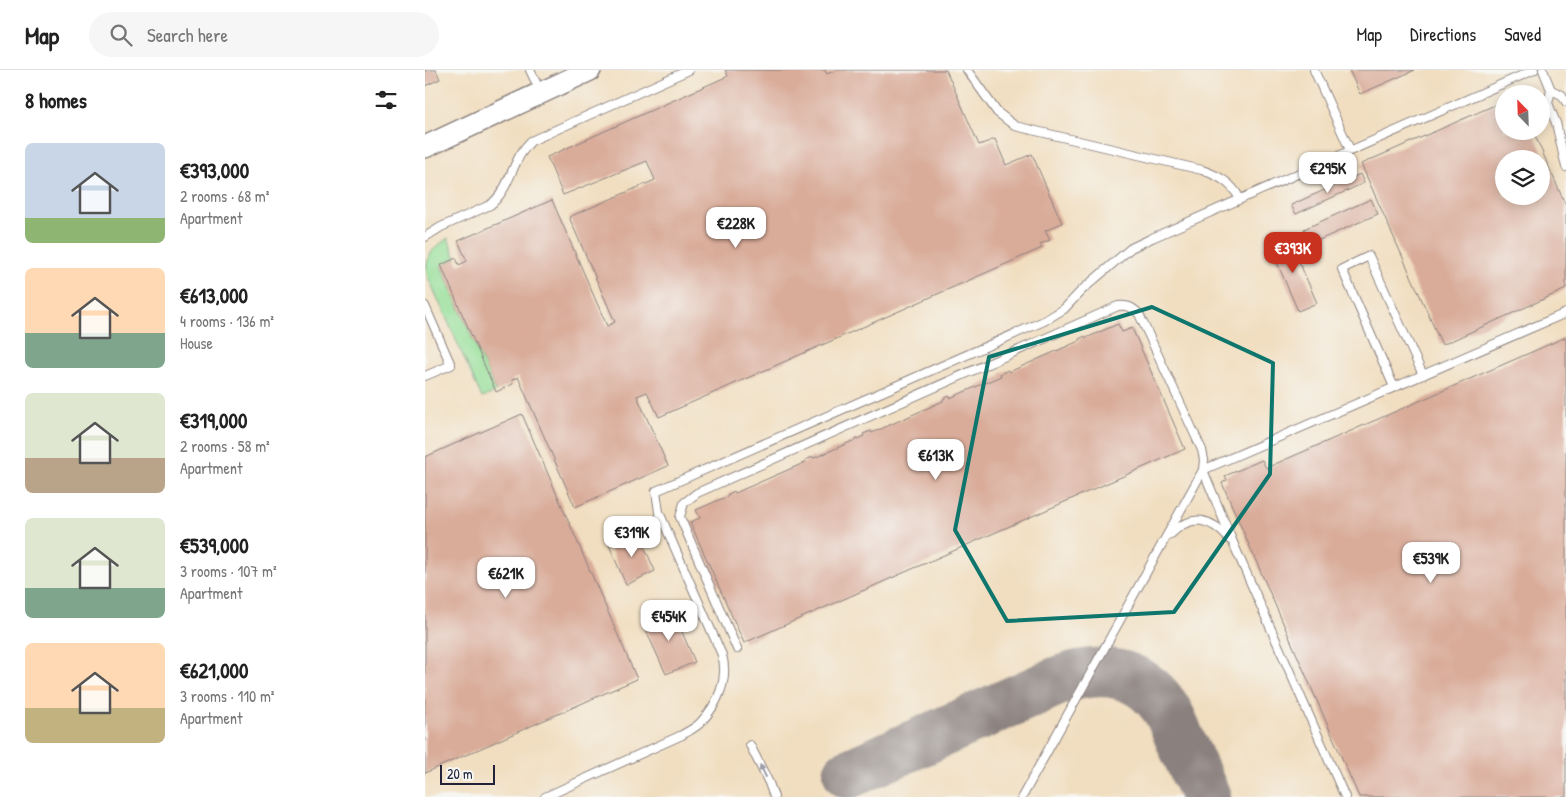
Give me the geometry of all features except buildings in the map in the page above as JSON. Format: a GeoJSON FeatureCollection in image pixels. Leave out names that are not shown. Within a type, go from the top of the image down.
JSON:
{"type":"FeatureCollection","features":[{"type":"Feature","properties":{"kind":"main road"},"geometry":{"type":"LineString","coordinates":[[425,147],[590,70]]}},
{"type":"Feature","properties":{"kind":"lane"},"geometry":{"type":"LineString","coordinates":[[531,70],[541,93]]}},
{"type":"Feature","properties":{"kind":"lane"},"geometry":{"type":"LineString","coordinates":[[425,237],[441,227],[490,206],[504,188],[520,152],[531,141],[689,70]]}},
{"type":"Feature","properties":{"kind":"lane"},"geometry":{"type":"LineString","coordinates":[[967,70],[997,112],[1015,126],[1202,170],[1225,180],[1232,186],[1240,199]]}},
{"type":"Feature","properties":{"kind":"lane"},"geometry":{"type":"LineString","coordinates":[[1314,70],[1350,150]]}},
{"type":"Feature","properties":{"kind":"lane"},"geometry":{"type":"LineString","coordinates":[[545,797],[682,736],[701,723],[717,701],[725,667],[722,654],[659,512],[656,491],[1044,321],[1064,309],[1131,248],[1534,70]]}},
{"type":"Feature","properties":{"kind":"lane"},"geometry":{"type":"LineString","coordinates":[[1543,70],[1551,90],[1548,103],[1556,123],[1566,167]]}},
{"type":"Feature","properties":{"kind":"lane"},"geometry":{"type":"LineString","coordinates":[[1551,90],[1562,95],[1566,102]]}},
{"type":"Feature","properties":{"kind":"lane"},"geometry":{"type":"LineString","coordinates":[[1394,387],[1343,269],[1369,256],[1423,375]]}},
{"type":"Feature","properties":{"kind":"lane"},"geometry":{"type":"LineString","coordinates":[[737,649],[680,517],[684,502],[697,493],[1118,306],[1127,305],[1139,314],[1202,450],[1203,470],[1022,797]]}},
{"type":"Feature","properties":{"kind":"lane"},"geometry":{"type":"LineString","coordinates":[[425,306],[451,365],[425,376]]}},
{"type":"Feature","properties":{"kind":"lane"},"geometry":{"type":"LineString","coordinates":[[1203,470],[1566,313]]}},
{"type":"Feature","properties":{"kind":"lane"},"geometry":{"type":"LineString","coordinates":[[1203,470],[1345,797]]}},
{"type":"Feature","properties":{"kind":"lane"},"geometry":{"type":"LineString","coordinates":[[1165,540],[1177,528],[1186,524],[1196,521],[1208,521],[1220,528],[1234,545]]}},
{"type":"Feature","properties":{"kind":"lane"},"geometry":{"type":"LineString","coordinates":[[750,745],[774,797]]}},
{"type":"Feature","properties":{"kind":"highlighted area"},"geometry":{"type":"Polygon","coordinates":[[[1152,307],[1273,363],[1270,474],[1174,612],[1007,621],[955,530],[989,357],[1152,307]]]}},
{"type":"Feature","properties":{"kind":"green space"},"geometry":{"type":"Polygon","coordinates":[[[448,238],[456,258],[441,266],[496,392],[482,398],[427,275],[427,262],[431,253],[448,238]]]}},
{"type":"Feature","properties":{"kind":"taxiway"},"geometry":{"type":"LineString","coordinates":[[848,774],[1058,681],[1087,673],[1102,673],[1116,674],[1129,678],[1142,684],[1154,694],[1169,713],[1206,797]]}}]}
